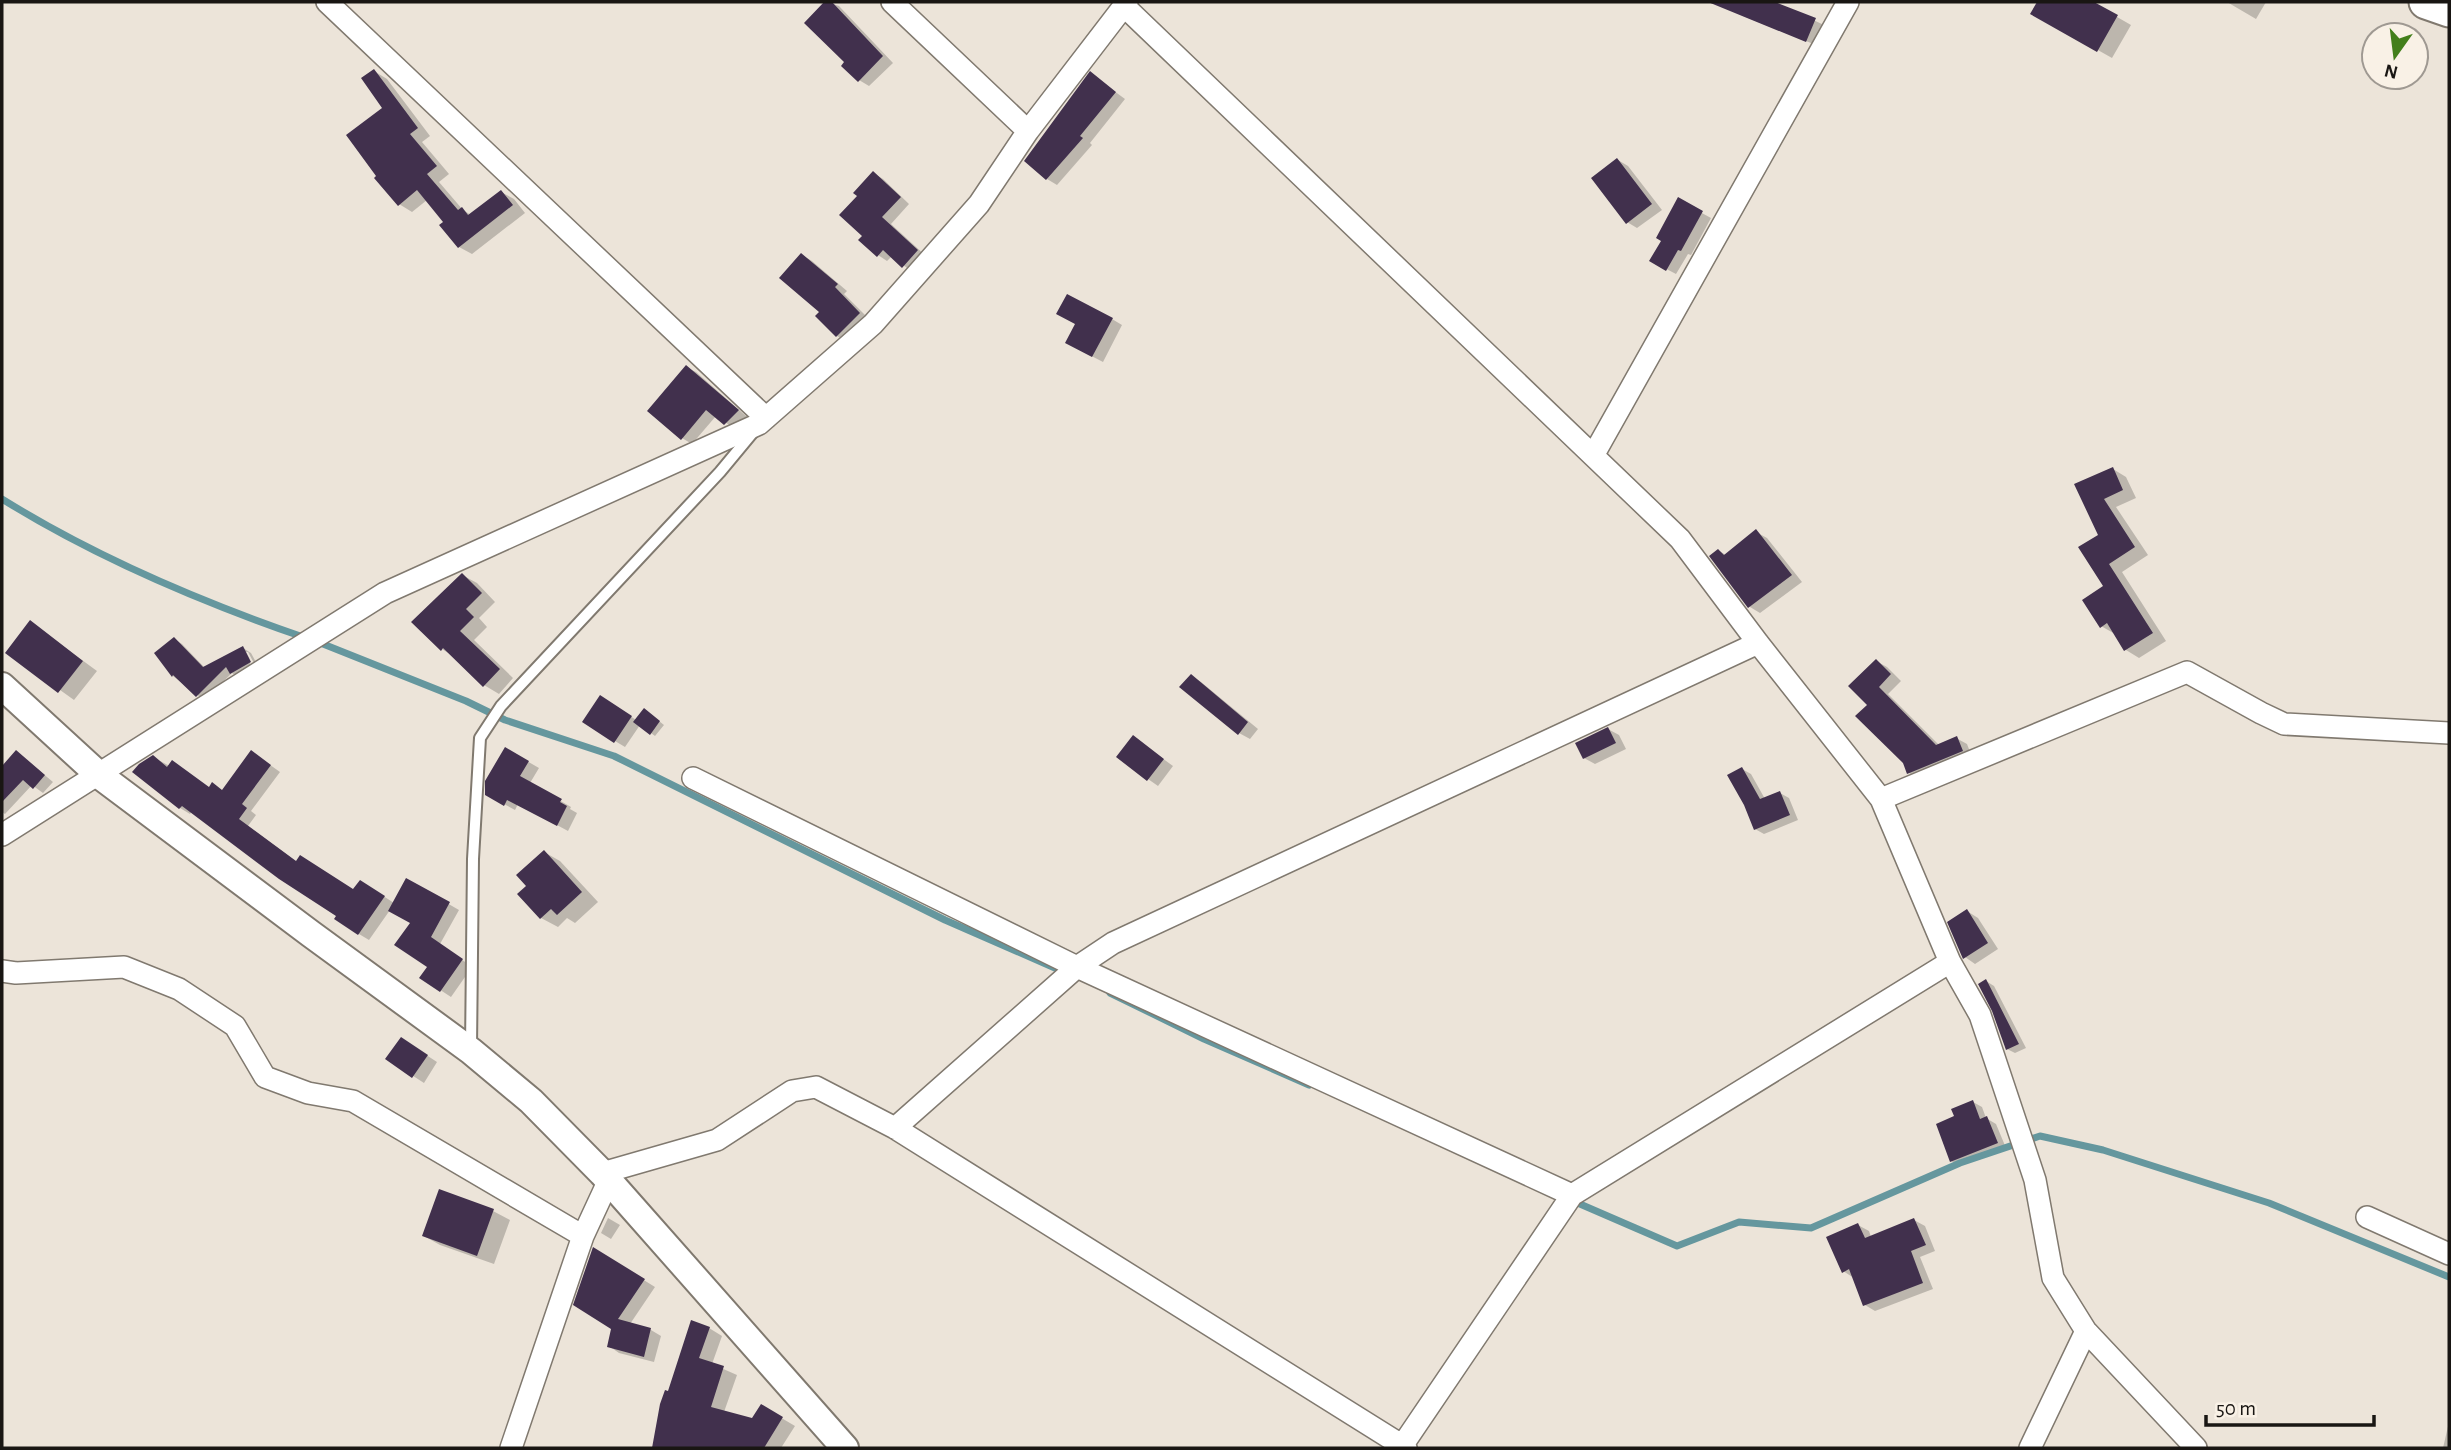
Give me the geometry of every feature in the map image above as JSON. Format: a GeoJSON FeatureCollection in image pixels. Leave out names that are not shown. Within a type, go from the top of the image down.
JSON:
{"type":"FeatureCollection","features":[{"type":"Feature","properties":{"kind":"main road"},"geometry":{"type":"LineString","coordinates":[[2426,2],[2449,10]]}},
{"type":"Feature","properties":{"kind":"street"},"geometry":{"type":"LineString","coordinates":[[892,2],[1028,131]]}},
{"type":"Feature","properties":{"kind":"street"},"geometry":{"type":"LineString","coordinates":[[1594,454],[1848,2]]}},
{"type":"Feature","properties":{"kind":"street"},"geometry":{"type":"LineString","coordinates":[[2,835],[385,593],[762,421],[873,324],[979,204],[1028,131],[1125,4],[1680,538],[1758,643],[1881,799],[1950,962],[1980,1015],[2035,1180],[2053,1278],[2086,1331],[2196,1448]]}},
{"type":"Feature","properties":{"kind":"street"},"geometry":{"type":"LineString","coordinates":[[337,5],[762,421]]}},
{"type":"Feature","properties":{"kind":"street"},"geometry":{"type":"LineString","coordinates":[[895,1128],[1077,967],[1113,943],[1758,643]]}},
{"type":"Feature","properties":{"kind":"street"},"geometry":{"type":"LineString","coordinates":[[1881,799],[2187,672],[2284,724],[2449,733]]}},
{"type":"Feature","properties":{"kind":"street"},"geometry":{"type":"LineString","coordinates":[[2,686],[99,775],[471,1051],[531,1101],[605,1178],[845,1448]]}},
{"type":"Feature","properties":{"kind":"street"},"geometry":{"type":"LineString","coordinates":[[694,778],[1077,967],[1572,1195]]}},
{"type":"Feature","properties":{"kind":"street"},"geometry":{"type":"LineString","coordinates":[[605,1178],[717,1140],[792,1091],[816,1087],[895,1128],[1404,1447],[1572,1195],[1950,962]]}},
{"type":"Feature","properties":{"kind":"street"},"geometry":{"type":"LineString","coordinates":[[2,971],[16,973],[124,967],[179,989],[235,1026],[265,1077],[308,1093],[352,1101],[583,1236]]}},
{"type":"Feature","properties":{"kind":"street"},"geometry":{"type":"LineString","coordinates":[[512,1448],[605,1178]]}},
{"type":"Feature","properties":{"kind":"street"},"geometry":{"type":"LineString","coordinates":[[2367,1217],[2449,1254]]}},
{"type":"Feature","properties":{"kind":"street"},"geometry":{"type":"LineString","coordinates":[[2030,1448],[2086,1331]]}},
{"type":"Feature","properties":{"kind":"lane"},"geometry":{"type":"LineString","coordinates":[[471,1051],[472,859],[480,737],[501,706],[720,472],[762,421]]}},
{"type":"Feature","properties":{"kind":"building"},"geometry":{"type":"Polygon","coordinates":[[[824,2],[832,2],[883,56],[858,82],[841,66],[844,62],[804,23],[824,2]]]}},
{"type":"Feature","properties":{"kind":"building"},"geometry":{"type":"Polygon","coordinates":[[[1708,2],[1775,2],[1816,18],[1806,42],[1708,2]]]}},
{"type":"Feature","properties":{"kind":"building"},"geometry":{"type":"Polygon","coordinates":[[[2037,2],[2094,2],[2118,15],[2097,52],[2030,14],[2037,2]]]}},
{"type":"Feature","properties":{"kind":"building"},"geometry":{"type":"Polygon","coordinates":[[[374,69],[418,128],[410,134],[437,166],[427,174],[458,210],[462,207],[468,215],[501,190],[513,205],[458,248],[439,225],[443,222],[417,190],[398,206],[374,178],[376,176],[346,135],[382,108],[361,78],[374,69]]]}},
{"type":"Feature","properties":{"kind":"building"},"geometry":{"type":"Polygon","coordinates":[[[1090,71],[1116,92],[1080,136],[1083,138],[1046,180],[1024,161],[1090,71]]]}},
{"type":"Feature","properties":{"kind":"building"},"geometry":{"type":"Polygon","coordinates":[[[1617,158],[1652,204],[1626,224],[1591,178],[1617,158]]]}},
{"type":"Feature","properties":{"kind":"building"},"geometry":{"type":"Polygon","coordinates":[[[873,171],[901,197],[882,217],[918,250],[902,268],[883,250],[877,257],[858,240],[862,236],[839,215],[857,196],[853,193],[873,171]]]}},
{"type":"Feature","properties":{"kind":"building"},"geometry":{"type":"Polygon","coordinates":[[[1678,197],[1703,211],[1681,251],[1678,250],[1666,271],[1649,261],[1661,241],[1656,238],[1678,197]]]}},
{"type":"Feature","properties":{"kind":"building"},"geometry":{"type":"Polygon","coordinates":[[[801,253],[838,284],[835,287],[860,313],[836,337],[815,316],[819,312],[779,278],[801,253]]]}},
{"type":"Feature","properties":{"kind":"building"},"geometry":{"type":"Polygon","coordinates":[[[1067,294],[1113,318],[1092,357],[1065,343],[1075,324],[1056,314],[1067,294]]]}},
{"type":"Feature","properties":{"kind":"building"},"geometry":{"type":"Polygon","coordinates":[[[686,365],[739,410],[724,425],[706,410],[681,440],[647,411],[686,365]]]}},
{"type":"Feature","properties":{"kind":"building"},"geometry":{"type":"Polygon","coordinates":[[[2113,467],[2123,490],[2104,499],[2135,547],[2109,564],[2153,633],[2124,651],[2107,623],[2100,628],[2082,600],[2103,586],[2078,547],[2098,535],[2074,484],[2113,467]]]}},
{"type":"Feature","properties":{"kind":"building"},"geometry":{"type":"Polygon","coordinates":[[[1756,529],[1792,575],[1748,608],[1709,556],[1718,549],[1724,555],[1756,529]]]}},
{"type":"Feature","properties":{"kind":"building"},"geometry":{"type":"Polygon","coordinates":[[[462,573],[482,593],[466,609],[474,617],[460,631],[500,669],[483,687],[443,648],[441,651],[411,622],[462,573]]]}},
{"type":"Feature","properties":{"kind":"building"},"geometry":{"type":"Polygon","coordinates":[[[30,620],[83,661],[58,693],[5,653],[30,620]]]}},
{"type":"Feature","properties":{"kind":"building"},"geometry":{"type":"Polygon","coordinates":[[[174,637],[203,667],[243,646],[251,662],[230,674],[226,667],[196,697],[173,675],[172,677],[154,653],[174,637]]]}},
{"type":"Feature","properties":{"kind":"building"},"geometry":{"type":"Polygon","coordinates":[[[1876,659],[1891,674],[1879,687],[1936,745],[1957,736],[1963,751],[1907,774],[1903,763],[1855,716],[1867,705],[1848,686],[1876,659]]]}},
{"type":"Feature","properties":{"kind":"building"},"geometry":{"type":"Polygon","coordinates":[[[1191,674],[1248,722],[1238,735],[1179,687],[1191,674]]]}},
{"type":"Feature","properties":{"kind":"building"},"geometry":{"type":"Polygon","coordinates":[[[600,695],[632,716],[614,743],[582,722],[600,695]]]}},
{"type":"Feature","properties":{"kind":"building"},"geometry":{"type":"Polygon","coordinates":[[[644,708],[660,721],[650,735],[633,722],[644,708]]]}},
{"type":"Feature","properties":{"kind":"building"},"geometry":{"type":"Polygon","coordinates":[[[1608,727],[1616,743],[1583,759],[1575,743],[1608,727]]]}},
{"type":"Feature","properties":{"kind":"building"},"geometry":{"type":"Polygon","coordinates":[[[1133,735],[1164,759],[1147,781],[1116,757],[1133,735]]]}},
{"type":"Feature","properties":{"kind":"building"},"geometry":{"type":"Polygon","coordinates":[[[505,747],[529,761],[520,776],[562,799],[560,802],[567,806],[557,826],[507,800],[504,806],[485,795],[485,781],[505,747]]]}},
{"type":"Feature","properties":{"kind":"building"},"geometry":{"type":"Polygon","coordinates":[[[16,750],[45,775],[33,789],[23,780],[2,802],[2,766],[16,750]]]}},
{"type":"Feature","properties":{"kind":"building"},"geometry":{"type":"Polygon","coordinates":[[[251,750],[271,765],[242,804],[247,808],[239,819],[296,861],[300,855],[353,889],[360,880],[385,896],[358,935],[334,919],[336,916],[279,879],[182,806],[179,809],[132,772],[153,755],[167,767],[172,760],[209,787],[212,782],[222,790],[251,750]]]}},
{"type":"Feature","properties":{"kind":"building"},"geometry":{"type":"Polygon","coordinates":[[[1742,767],[1760,799],[1780,791],[1790,815],[1754,830],[1727,775],[1742,767]]]}},
{"type":"Feature","properties":{"kind":"building"},"geometry":{"type":"Polygon","coordinates":[[[544,850],[582,892],[557,915],[551,909],[540,919],[517,894],[526,886],[516,875],[544,850]]]}},
{"type":"Feature","properties":{"kind":"building"},"geometry":{"type":"Polygon","coordinates":[[[406,878],[450,902],[431,937],[463,959],[440,992],[419,978],[427,967],[394,945],[410,923],[388,911],[406,878]]]}},
{"type":"Feature","properties":{"kind":"building"},"geometry":{"type":"Polygon","coordinates":[[[1967,909],[1988,943],[1963,959],[1947,922],[1967,909]]]}},
{"type":"Feature","properties":{"kind":"building"},"geometry":{"type":"Polygon","coordinates":[[[1986,979],[2019,1044],[2006,1050],[1992,1011],[1978,984],[1986,979]]]}},
{"type":"Feature","properties":{"kind":"building"},"geometry":{"type":"Polygon","coordinates":[[[401,1037],[428,1055],[412,1078],[385,1059],[401,1037]]]}},
{"type":"Feature","properties":{"kind":"building"},"geometry":{"type":"Polygon","coordinates":[[[1973,1100],[1980,1119],[1987,1116],[1998,1143],[1950,1162],[1936,1124],[1954,1116],[1951,1109],[1973,1100]]]}},
{"type":"Feature","properties":{"kind":"building"},"geometry":{"type":"Polygon","coordinates":[[[439,1189],[494,1209],[477,1256],[422,1236],[439,1189]]]}},
{"type":"Feature","properties":{"kind":"building"},"geometry":{"type":"Polygon","coordinates":[[[1914,1218],[1926,1245],[1911,1251],[1923,1283],[1863,1306],[1849,1269],[1842,1273],[1826,1237],[1858,1223],[1865,1238],[1914,1218]]]}},
{"type":"Feature","properties":{"kind":"building"},"geometry":{"type":"Polygon","coordinates":[[[593,1247],[645,1279],[618,1319],[651,1328],[644,1357],[607,1347],[611,1329],[573,1305],[593,1247]]]}},
{"type":"Feature","properties":{"kind":"building"},"geometry":{"type":"Polygon","coordinates":[[[691,1320],[710,1327],[699,1358],[724,1366],[711,1407],[752,1418],[761,1404],[783,1417],[764,1448],[652,1448],[660,1404],[665,1390],[668,1391],[691,1320]]]}},
{"type":"Feature","properties":{"kind":"waterway"},"geometry":{"type":"LineString","coordinates":[[2,499],[75,541],[150,577],[306,638]]}},
{"type":"Feature","properties":{"kind":"waterway"},"geometry":{"type":"LineString","coordinates":[[318,642],[466,701],[505,720],[614,756],[945,920],[1064,972]]}},
{"type":"Feature","properties":{"kind":"waterway"},"geometry":{"type":"LineString","coordinates":[[1110,993],[1204,1039],[1309,1085]]}},
{"type":"Feature","properties":{"kind":"waterway"},"geometry":{"type":"LineString","coordinates":[[1573,1201],[1677,1246],[1739,1222],[1811,1228],[1960,1163],[2040,1136],[2103,1150],[2269,1203],[2449,1277]]}}]}
